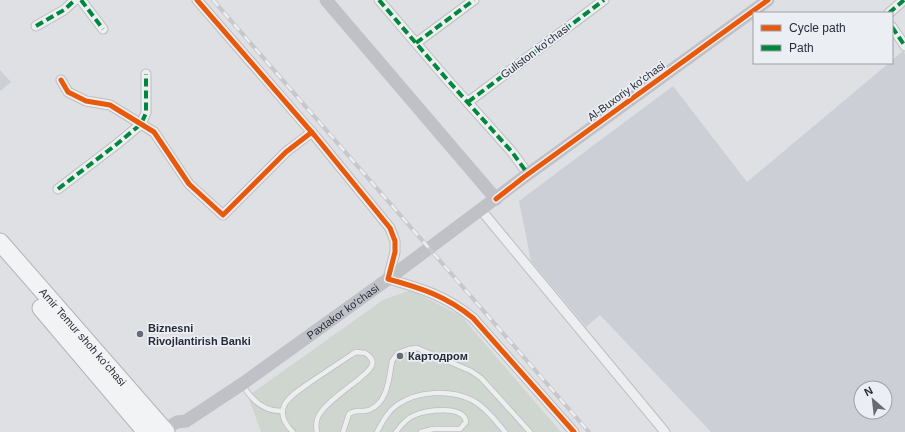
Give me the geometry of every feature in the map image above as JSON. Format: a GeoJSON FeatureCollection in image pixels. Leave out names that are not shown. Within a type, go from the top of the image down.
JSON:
{"type":"FeatureCollection","features":[{"type":"Feature","properties":{"kind":"highway","name":"Amir Temur shoh ko'chasi"},"geometry":{"type":"LineString","coordinates":[[0,242],[163,431]]}},
{"type":"Feature","properties":{"kind":"highway","name":"Amir Temur shoh ko'chasi"},"geometry":{"type":"LineString","coordinates":[[0,259],[146,432]]}},
{"type":"Feature","properties":{"kind":"main road"},"geometry":{"type":"LineString","coordinates":[[326,0],[496,199]]}},
{"type":"Feature","properties":{"kind":"main road","name":"Al-Buxoriy ko'chasi"},"geometry":{"type":"LineString","coordinates":[[496,199],[528,174],[768,0]]}},
{"type":"Feature","properties":{"kind":"main road","name":"Paxtakor ko'chasi"},"geometry":{"type":"LineString","coordinates":[[163,431],[177,422],[184,426],[496,199]]}},
{"type":"Feature","properties":{"kind":"street"},"geometry":{"type":"LineString","coordinates":[[36,26],[64,10],[76,0]]}},
{"type":"Feature","properties":{"kind":"street"},"geometry":{"type":"LineString","coordinates":[[81,0],[103,28]]}},
{"type":"Feature","properties":{"kind":"street"},"geometry":{"type":"LineString","coordinates":[[197,0],[312,132],[390,228],[396,241],[395,252],[388,279],[428,291],[459,307],[473,318],[574,432]]}},
{"type":"Feature","properties":{"kind":"street"},"geometry":{"type":"LineString","coordinates":[[379,0],[512,152],[528,174]]}},
{"type":"Feature","properties":{"kind":"street"},"geometry":{"type":"LineString","coordinates":[[416,43],[474,0]]}},
{"type":"Feature","properties":{"kind":"street","name":"Guliston ko'chasi"},"geometry":{"type":"LineString","coordinates":[[468,102],[604,0]]}},
{"type":"Feature","properties":{"kind":"street"},"geometry":{"type":"LineString","coordinates":[[890,12],[904,0]]}},
{"type":"Feature","properties":{"kind":"street"},"geometry":{"type":"LineString","coordinates":[[893,28],[905,46]]}},
{"type":"Feature","properties":{"kind":"street"},"geometry":{"type":"LineString","coordinates":[[58,189],[141,124],[146,113],[146,74]]}},
{"type":"Feature","properties":{"kind":"street"},"geometry":{"type":"LineString","coordinates":[[61,80],[68,92],[86,101],[110,105],[154,132],[189,184],[223,215],[286,152],[312,132]]}},
{"type":"Feature","properties":{"kind":"street"},"geometry":{"type":"LineString","coordinates":[[480,210],[664,432]]}},
{"type":"Feature","properties":{"kind":"lane"},"geometry":{"type":"LineString","coordinates":[[343,432],[349,414],[355,410],[370,410],[375,407],[385,395],[392,361],[395,357],[403,351],[417,348],[475,373],[530,432]]}},
{"type":"Feature","properties":{"kind":"lane"},"geometry":{"type":"LineString","coordinates":[[293,432],[284,421],[283,411],[286,401],[297,391],[351,355],[356,352],[365,353],[373,362],[372,366],[321,412],[317,417],[317,432]]}},
{"type":"Feature","properties":{"kind":"lane"},"geometry":{"type":"LineString","coordinates":[[242,384],[250,395],[263,407],[273,411],[283,411]]}},
{"type":"Feature","properties":{"kind":"lane"},"geometry":{"type":"LineString","coordinates":[[377,432],[385,418],[396,405],[421,395],[448,393],[458,395],[478,404],[505,432]]}},
{"type":"Feature","properties":{"kind":"lane"},"geometry":{"type":"LineString","coordinates":[[396,432],[404,422],[421,413],[454,411],[460,413],[465,418],[466,422],[460,429],[432,429],[421,432]]}},
{"type":"Feature","properties":{"kind":"shaded area"},"geometry":{"type":"Polygon","coordinates":[[[903,51],[905,54],[905,432],[711,432],[600,315],[586,327],[531,261],[519,201],[673,86],[747,182],[888,64],[893,64],[893,59],[903,51]]]}},
{"type":"Feature","properties":{"kind":"shaded area"},"geometry":{"type":"Polygon","coordinates":[[[0,70],[11,82],[0,91],[0,70]]]}},
{"type":"Feature","properties":{"kind":"shaded area","name":"Картодром"},"geometry":{"type":"Polygon","coordinates":[[[411,290],[461,316],[561,432],[261,432],[248,396],[383,300],[411,290]]]}},
{"type":"Feature","properties":{"kind":"railway"},"geometry":{"type":"LineString","coordinates":[[213,0],[589,432]]}},
{"type":"Feature","properties":{"kind":"marked path"},"geometry":{"type":"LineString","coordinates":[[36,26],[64,10],[75,0]]}},
{"type":"Feature","properties":{"kind":"marked path"},"geometry":{"type":"LineString","coordinates":[[81,0],[103,29]]}},
{"type":"Feature","properties":{"kind":"marked path"},"geometry":{"type":"LineString","coordinates":[[379,0],[512,152],[528,174]]}},
{"type":"Feature","properties":{"kind":"marked path"},"geometry":{"type":"LineString","coordinates":[[416,43],[474,0]]}},
{"type":"Feature","properties":{"kind":"marked path"},"geometry":{"type":"LineString","coordinates":[[468,102],[604,0]]}},
{"type":"Feature","properties":{"kind":"marked path"},"geometry":{"type":"LineString","coordinates":[[890,12],[904,0]]}},
{"type":"Feature","properties":{"kind":"marked path"},"geometry":{"type":"LineString","coordinates":[[893,28],[905,46]]}},
{"type":"Feature","properties":{"kind":"marked path"},"geometry":{"type":"LineString","coordinates":[[58,189],[141,124],[146,113],[146,74]]}},
{"type":"Feature","properties":{"kind":"cycle path"},"geometry":{"type":"LineString","coordinates":[[197,0],[315,136],[390,228],[395,241],[395,252],[388,279],[443,298],[473,318],[574,432]]}},
{"type":"Feature","properties":{"kind":"cycle path"},"geometry":{"type":"LineString","coordinates":[[496,199],[524,177],[768,0]]}},
{"type":"Feature","properties":{"kind":"cycle path"},"geometry":{"type":"LineString","coordinates":[[61,80],[68,92],[86,101],[110,105],[154,132],[189,184],[223,215],[286,152],[312,132]]}},
{"type":"Feature","properties":{"kind":"place","name":"Biznesni Rivojlantirish Banki"},"geometry":{"type":"Point","coordinates":[140,334]}},
{"type":"Feature","properties":{"kind":"place","name":"Картодром"},"geometry":{"type":"Point","coordinates":[400,356]}}]}
